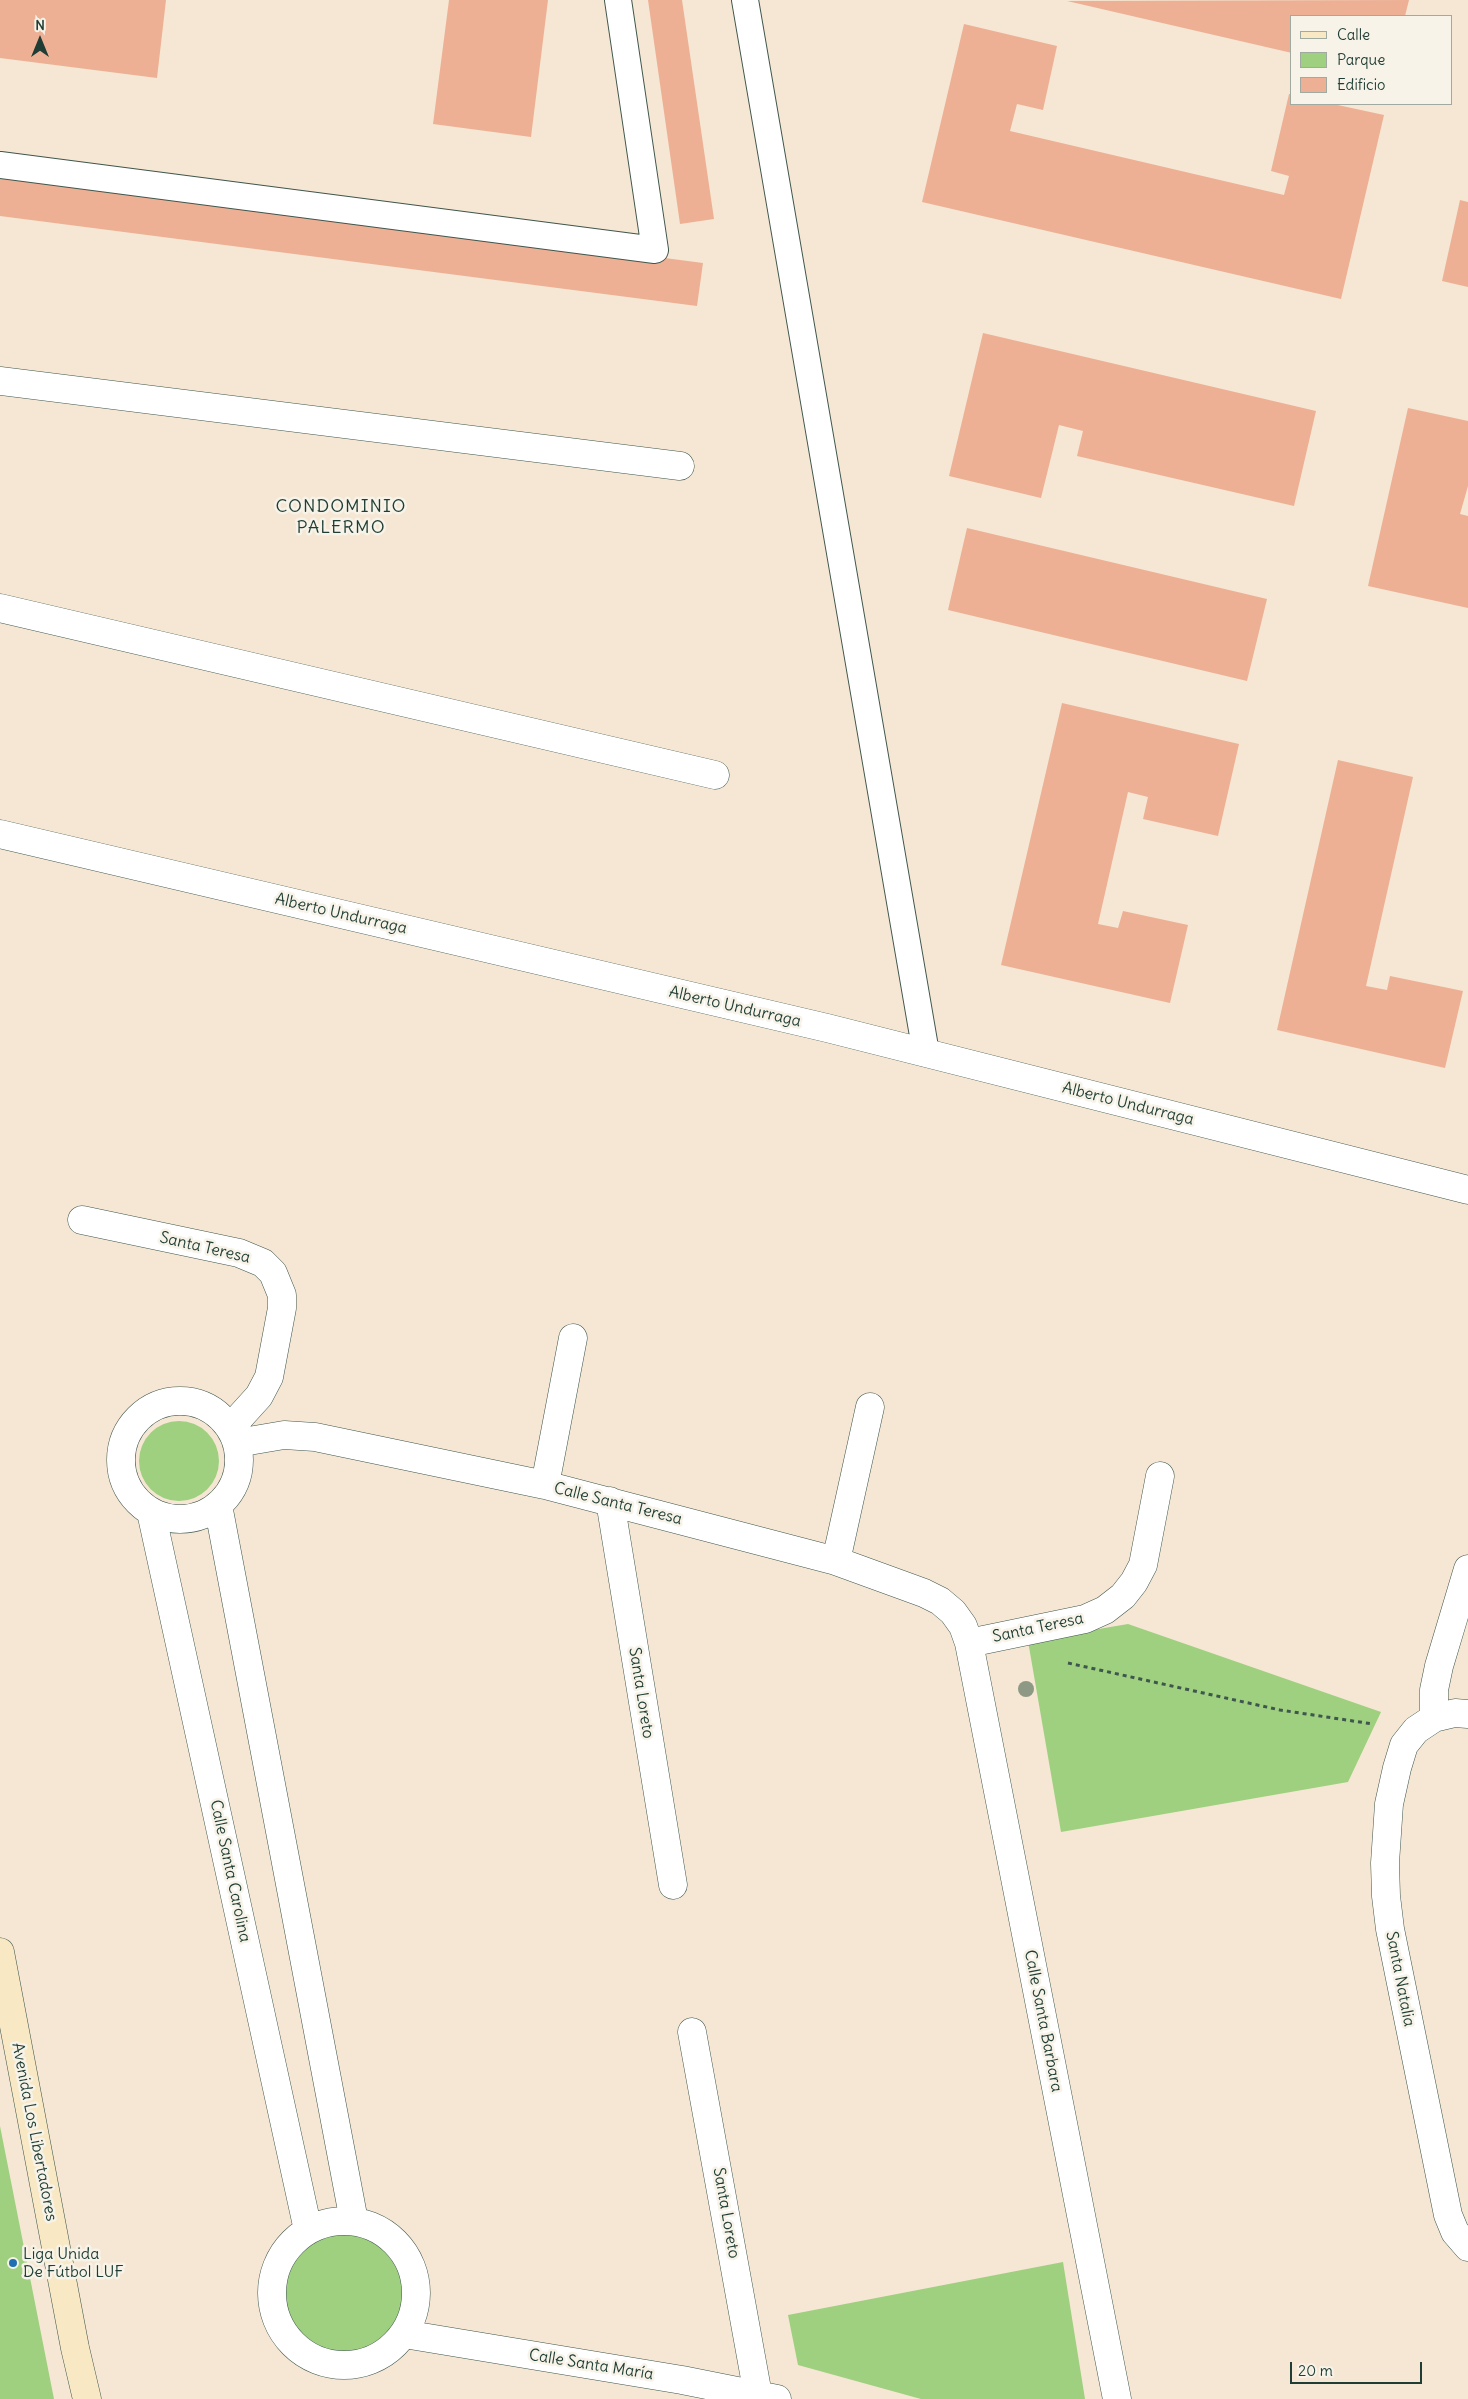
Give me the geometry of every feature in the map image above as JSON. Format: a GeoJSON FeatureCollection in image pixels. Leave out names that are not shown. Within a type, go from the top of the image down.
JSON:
{"type":"FeatureCollection","features":[{"type":"Feature","properties":{"kind":"street"},"geometry":{"type":"LineString","coordinates":[[0,381],[680,466]]}},
{"type":"Feature","properties":{"kind":"street"},"geometry":{"type":"LineString","coordinates":[[0,608],[715,775]]}},
{"type":"Feature","properties":{"kind":"street","name":"Alberto Undurraga"},"geometry":{"type":"LineString","coordinates":[[0,834],[926,1053],[1468,1190]]}},
{"type":"Feature","properties":{"kind":"street","name":"Santa Teresa"},"geometry":{"type":"LineString","coordinates":[[82,1220],[239,1253],[264,1264],[273,1273],[282,1295],[282,1308],[269,1377],[234,1435]]}},
{"type":"Feature","properties":{"kind":"street"},"geometry":{"type":"LineString","coordinates":[[545,1485],[572,1338]]}},
{"type":"Feature","properties":{"kind":"street"},"geometry":{"type":"LineString","coordinates":[[183,1402],[203,1406],[220,1416],[234,1435],[239,1460],[238,1477],[230,1492],[218,1505],[204,1515],[186,1519],[168,1518],[151,1512],[136,1499],[125,1482],[121,1463],[123,1444],[132,1426],[146,1412],[164,1404],[183,1402]]}},
{"type":"Feature","properties":{"kind":"street"},"geometry":{"type":"LineString","coordinates":[[836,1561],[870,1407]]}},
{"type":"Feature","properties":{"kind":"street","name":"Calle Santa Teresa"},"geometry":{"type":"LineString","coordinates":[[234,1435],[315,1437],[545,1485],[836,1561],[940,1601],[963,1626],[969,1643]]}},
{"type":"Feature","properties":{"kind":"street","name":"Santa Teresa"},"geometry":{"type":"LineString","coordinates":[[969,1643],[1085,1619],[1106,1610],[1123,1596],[1134,1582],[1143,1565],[1160,1476]]}},
{"type":"Feature","properties":{"kind":"street","name":"Santa Loreto"},"geometry":{"type":"LineString","coordinates":[[610,1501],[673,1885]]}},
{"type":"Feature","properties":{"kind":"street"},"geometry":{"type":"LineString","coordinates":[[218,1505],[354,2220]]}},
{"type":"Feature","properties":{"kind":"street","name":"Calle Santa Carolina"},"geometry":{"type":"LineString","coordinates":[[151,1512],[308,2230]]}},
{"type":"Feature","properties":{"kind":"street"},"geometry":{"type":"LineString","coordinates":[[1425,1724],[1439,1666],[1468,1569]]}},
{"type":"Feature","properties":{"kind":"street","name":"Calle Santa Barbara"},"geometry":{"type":"LineString","coordinates":[[969,1643],[1116,2399]]}},
{"type":"Feature","properties":{"kind":"street"},"geometry":{"type":"LineString","coordinates":[[1425,1724],[1455,1713],[1468,1714]]}},
{"type":"Feature","properties":{"kind":"street","name":"Santa Natalia"},"geometry":{"type":"LineString","coordinates":[[1425,1724],[1404,1745],[1397,1768],[1389,1804],[1385,1863],[1386,1896],[1390,1929],[1448,2215],[1455,2232],[1468,2247]]}},
{"type":"Feature","properties":{"kind":"street","name":"Avenida Los Libertadores"},"geometry":{"type":"LineString","coordinates":[[0,1952],[75,2348],[87,2399]]}},
{"type":"Feature","properties":{"kind":"street","name":"Santa Loreto"},"geometry":{"type":"LineString","coordinates":[[692,2032],[768,2397]]}},
{"type":"Feature","properties":{"kind":"street"},"geometry":{"type":"LineString","coordinates":[[354,2220],[377,2228],[397,2243],[411,2263],[416,2287],[415,2311],[404,2334],[388,2351],[367,2362],[344,2365],[320,2361],[300,2350],[284,2332],[274,2311],[272,2288],[277,2265],[289,2245],[308,2230],[330,2222],[354,2220]]}},
{"type":"Feature","properties":{"kind":"street","name":"Calle Santa María"},"geometry":{"type":"LineString","coordinates":[[404,2334],[768,2397]]}},
{"type":"Feature","properties":{"kind":"lane"},"geometry":{"type":"LineString","coordinates":[[0,164],[655,250],[618,0]]}},
{"type":"Feature","properties":{"kind":"lane"},"geometry":{"type":"LineString","coordinates":[[745,0],[926,1053]]}},
{"type":"Feature","properties":{"kind":"path"},"geometry":{"type":"LineString","coordinates":[[1067,1662],[1280,1710],[1425,1724]]}},
{"type":"Feature","properties":{"kind":"green space"},"geometry":{"type":"Polygon","coordinates":[[[179,1421],[194,1424],[207,1433],[216,1446],[219,1461],[216,1476],[207,1489],[194,1498],[179,1501],[164,1498],[151,1489],[142,1476],[139,1461],[142,1446],[151,1433],[164,1424],[179,1421]]]}},
{"type":"Feature","properties":{"kind":"green space"},"geometry":{"type":"Polygon","coordinates":[[[1128,1624],[1381,1712],[1348,1782],[1061,1832],[1028,1641],[1128,1624]]]}},
{"type":"Feature","properties":{"kind":"green space","name":"Liga Unida De Fútbol LUF"},"geometry":{"type":"Polygon","coordinates":[[[0,2126],[54,2399],[0,2399],[0,2126]]]}},
{"type":"Feature","properties":{"kind":"green space"},"geometry":{"type":"Polygon","coordinates":[[[344,2234],[366,2239],[386,2251],[398,2271],[403,2293],[398,2315],[386,2335],[366,2347],[344,2352],[322,2347],[302,2335],[290,2315],[285,2293],[290,2271],[302,2251],[322,2239],[344,2234]]]}},
{"type":"Feature","properties":{"kind":"green space"},"geometry":{"type":"Polygon","coordinates":[[[1063,2262],[1085,2399],[921,2399],[798,2365],[788,2315],[1063,2262]]]}},
{"type":"Feature","properties":{"kind":"building"},"geometry":{"type":"Polygon","coordinates":[[[0,0],[166,0],[157,78],[0,58],[0,0]]]}},
{"type":"Feature","properties":{"kind":"building"},"geometry":{"type":"Polygon","coordinates":[[[449,0],[548,0],[531,137],[433,124],[449,0]]]}},
{"type":"Feature","properties":{"kind":"building"},"geometry":{"type":"Polygon","coordinates":[[[648,0],[682,0],[714,219],[680,224],[648,0]]]}},
{"type":"Feature","properties":{"kind":"building"},"geometry":{"type":"Polygon","coordinates":[[[1409,0],[1405,15],[1290,15],[1290,53],[1067,1],[1409,0]]]}},
{"type":"Feature","properties":{"kind":"building"},"geometry":{"type":"Polygon","coordinates":[[[964,24],[1057,46],[1043,110],[1017,104],[1010,131],[1284,195],[1289,176],[1271,171],[1289,94],[1290,105],[1338,105],[1384,115],[1341,299],[922,202],[964,24]]]}},
{"type":"Feature","properties":{"kind":"building"},"geometry":{"type":"Polygon","coordinates":[[[0,171],[703,263],[697,306],[0,216],[0,171]]]}},
{"type":"Feature","properties":{"kind":"building"},"geometry":{"type":"Polygon","coordinates":[[[1460,200],[1468,202],[1468,287],[1442,281],[1460,200]]]}},
{"type":"Feature","properties":{"kind":"building"},"geometry":{"type":"Polygon","coordinates":[[[983,333],[1316,411],[1294,506],[1077,456],[1083,431],[1059,425],[1041,498],[949,476],[983,333]]]}},
{"type":"Feature","properties":{"kind":"building"},"geometry":{"type":"Polygon","coordinates":[[[1408,408],[1468,421],[1468,486],[1460,514],[1468,516],[1468,608],[1368,586],[1408,408]]]}},
{"type":"Feature","properties":{"kind":"building"},"geometry":{"type":"Polygon","coordinates":[[[967,528],[1267,599],[1247,681],[948,610],[967,528]]]}},
{"type":"Feature","properties":{"kind":"building"},"geometry":{"type":"Polygon","coordinates":[[[1062,703],[1239,744],[1218,836],[1143,819],[1148,797],[1128,792],[1098,924],[1118,928],[1123,911],[1188,925],[1170,1003],[1001,965],[1062,703]]]}},
{"type":"Feature","properties":{"kind":"building"},"geometry":{"type":"Polygon","coordinates":[[[1338,760],[1413,777],[1366,986],[1387,990],[1390,976],[1463,991],[1445,1068],[1277,1030],[1338,760]]]}},
{"type":"Feature","properties":{"kind":"place","name":"Liga Unida De Fútbol LUF"},"geometry":{"type":"Point","coordinates":[13,2263]}},
{"type":"Feature","properties":{"kind":"district","name":"CONDOMINIO PALERMO"},"geometry":{"type":"Point","coordinates":[341,517]}}]}
